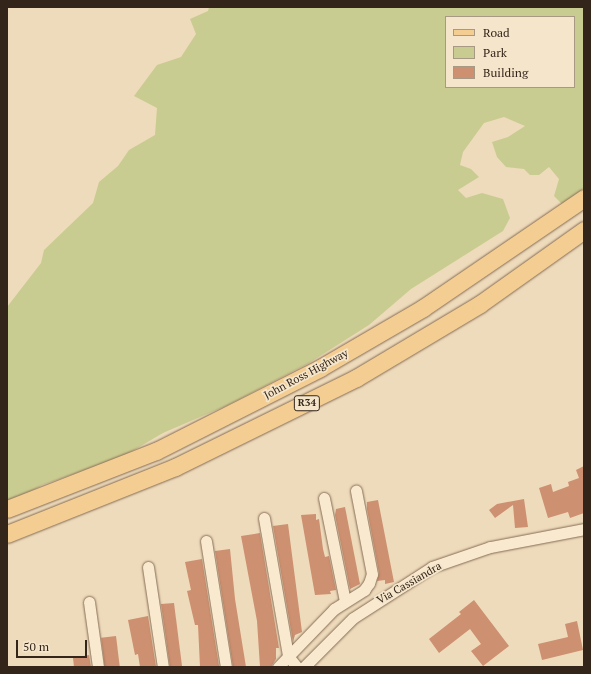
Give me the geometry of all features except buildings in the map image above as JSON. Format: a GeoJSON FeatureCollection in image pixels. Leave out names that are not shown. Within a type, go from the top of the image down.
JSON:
{"type":"FeatureCollection","features":[{"type":"Feature","properties":{"kind":"main road","name":"John Ross Highway"},"geometry":{"type":"LineString","coordinates":[[7,509],[156,451],[320,368],[423,308],[584,198]]}},
{"type":"Feature","properties":{"kind":"main road","name":"R34"},"geometry":{"type":"LineString","coordinates":[[7,534],[162,473],[236,439],[356,378],[480,304],[584,230]]}},
{"type":"Feature","properties":{"kind":"street"},"geometry":{"type":"LineString","coordinates":[[278,667],[327,616],[345,601],[364,590],[372,574],[356,491]]}},
{"type":"Feature","properties":{"kind":"street"},"geometry":{"type":"LineString","coordinates":[[324,498],[345,601]]}},
{"type":"Feature","properties":{"kind":"street"},"geometry":{"type":"LineString","coordinates":[[264,518],[288,656],[297,667]]}},
{"type":"Feature","properties":{"kind":"street","name":"Via Cassiandra"},"geometry":{"type":"LineString","coordinates":[[304,667],[353,618],[432,568],[490,547],[584,529]]}},
{"type":"Feature","properties":{"kind":"street"},"geometry":{"type":"LineString","coordinates":[[206,541],[226,667]]}},
{"type":"Feature","properties":{"kind":"street"},"geometry":{"type":"LineString","coordinates":[[148,567],[162,667]]}},
{"type":"Feature","properties":{"kind":"street"},"geometry":{"type":"LineString","coordinates":[[89,602],[98,667]]}},
{"type":"Feature","properties":{"kind":"green space"},"geometry":{"type":"Polygon","coordinates":[[[209,7],[584,7],[584,188],[563,205],[554,196],[559,179],[549,167],[539,175],[530,175],[524,169],[506,167],[497,157],[492,142],[508,137],[525,126],[504,117],[484,123],[463,152],[460,165],[471,169],[479,177],[458,190],[466,198],[482,193],[503,199],[510,218],[503,231],[411,289],[369,325],[309,363],[228,405],[163,433],[122,457],[42,485],[7,505],[7,307],[41,263],[44,250],[93,203],[99,182],[118,166],[129,150],[155,135],[157,108],[134,96],[157,65],[181,57],[196,34],[190,19],[208,11],[209,7]]]}}]}
